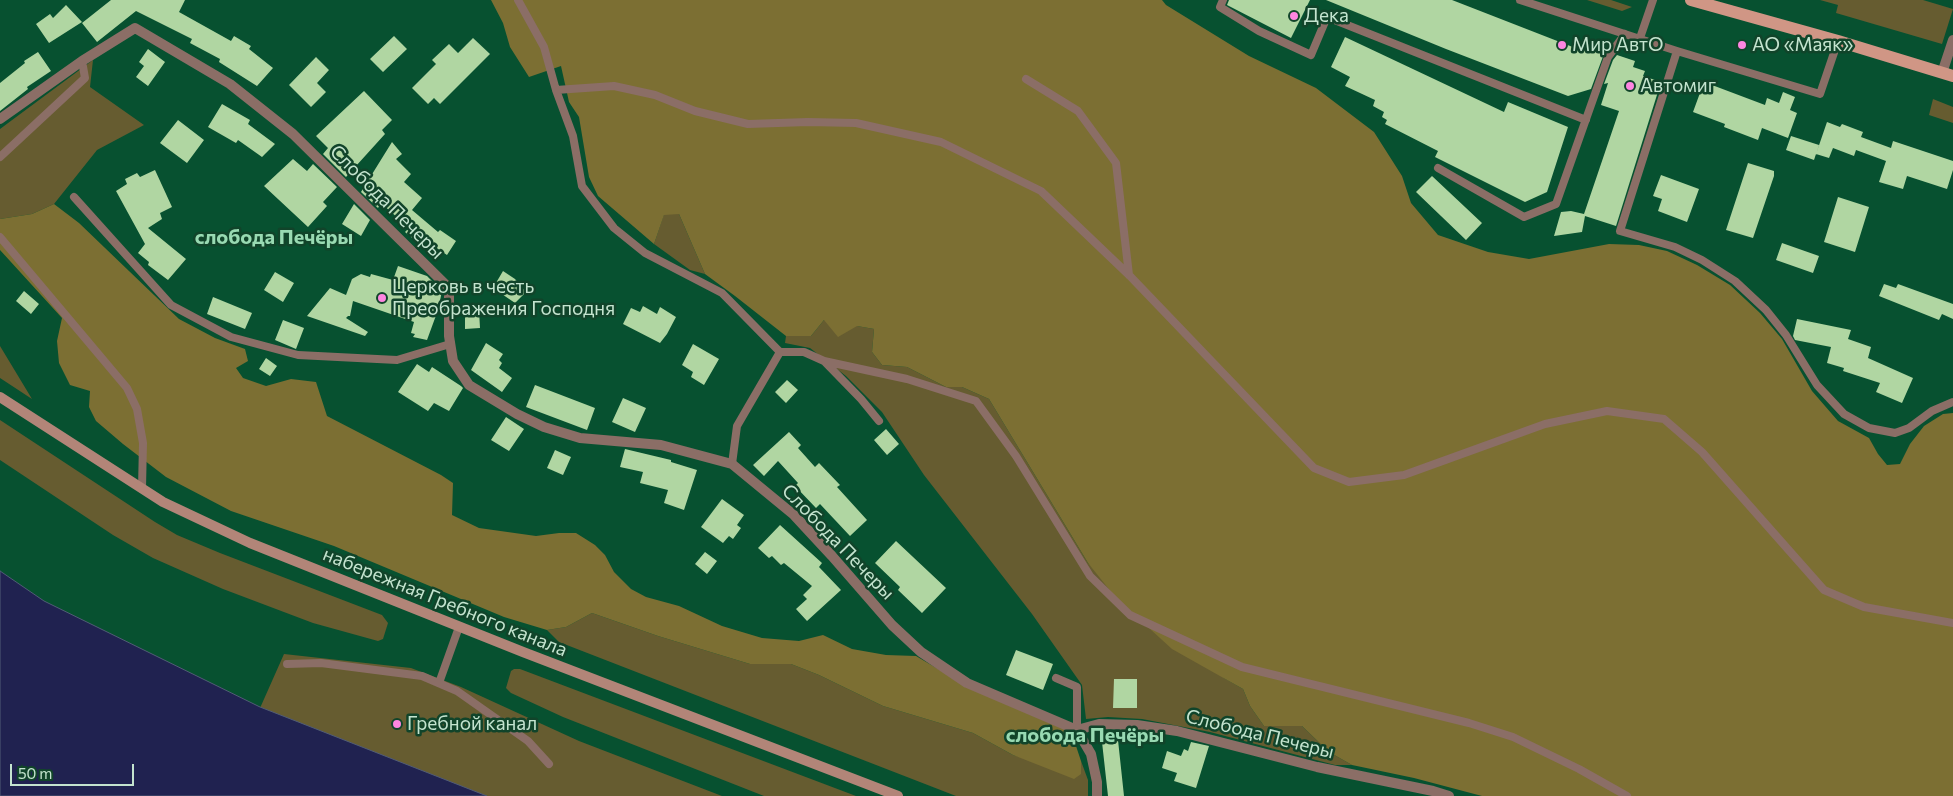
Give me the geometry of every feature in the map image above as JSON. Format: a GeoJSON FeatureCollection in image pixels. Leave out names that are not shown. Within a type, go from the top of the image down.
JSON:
{"type":"FeatureCollection","features":[{"type":"Feature","properties":{"kind":"main road"},"geometry":{"type":"LineString","coordinates":[[1690,0],[1948,74]]}},
{"type":"Feature","properties":{"kind":"street","name":"Слобода Печеры"},"geometry":{"type":"LineString","coordinates":[[0,119],[82,61],[135,28],[230,84],[294,134],[449,288],[450,344],[453,361],[469,385],[516,414],[544,427],[580,438],[661,445],[732,464],[794,515],[892,625],[921,652],[967,683],[1077,730],[1099,724],[1137,725],[1177,731],[1307,765],[1449,796]]}},
{"type":"Feature","properties":{"kind":"street"},"geometry":{"type":"LineString","coordinates":[[1948,74],[1953,40]]}},
{"type":"Feature","properties":{"kind":"street","name":"набережная Гребного канала"},"geometry":{"type":"LineString","coordinates":[[0,397],[163,502],[250,543],[460,627],[898,796]]}},
{"type":"Feature","properties":{"kind":"street"},"geometry":{"type":"LineString","coordinates":[[1077,730],[1091,754],[1097,782],[1097,796]]}},
{"type":"Feature","properties":{"kind":"lane"},"geometry":{"type":"LineString","coordinates":[[518,0],[544,47],[556,90],[573,136],[582,186],[614,228],[646,253],[722,293],[780,352],[804,352],[824,361],[907,379],[976,401],[1016,456],[1090,576],[1130,615],[1242,667],[1469,723],[1513,737],[1579,769],[1628,796]]}},
{"type":"Feature","properties":{"kind":"lane"},"geometry":{"type":"LineString","coordinates":[[1224,0],[1220,7],[1259,31],[1311,55],[1327,17],[1586,120]]}},
{"type":"Feature","properties":{"kind":"lane"},"geometry":{"type":"LineString","coordinates":[[1520,0],[1677,51],[1820,94],[1838,41]]}},
{"type":"Feature","properties":{"kind":"lane"},"geometry":{"type":"LineString","coordinates":[[1640,38],[1653,0]]}},
{"type":"Feature","properties":{"kind":"lane"},"geometry":{"type":"LineString","coordinates":[[1438,168],[1524,217],[1556,204],[1610,52],[1625,34]]}},
{"type":"Feature","properties":{"kind":"lane"},"geometry":{"type":"LineString","coordinates":[[1677,51],[1620,231],[1675,247],[1702,260],[1735,281],[1766,310],[1786,335],[1816,385],[1844,414],[1869,428],[1895,433],[1910,428],[1932,411],[1953,402]]}},
{"type":"Feature","properties":{"kind":"lane"},"geometry":{"type":"LineString","coordinates":[[0,157],[85,78],[82,61]]}},
{"type":"Feature","properties":{"kind":"lane"},"geometry":{"type":"LineString","coordinates":[[1026,79],[1078,111],[1116,163],[1129,274]]}},
{"type":"Feature","properties":{"kind":"lane"},"geometry":{"type":"LineString","coordinates":[[556,90],[614,86],[655,95],[696,111],[748,124],[856,123],[941,142],[1042,191],[1129,274],[1314,468],[1349,482],[1404,475],[1545,424],[1607,411],[1664,420],[1702,452],[1824,590],[1864,607],[1953,622]]}},
{"type":"Feature","properties":{"kind":"lane"},"geometry":{"type":"LineString","coordinates":[[74,197],[171,305],[231,337],[298,355],[397,360],[450,344]]}},
{"type":"Feature","properties":{"kind":"lane"},"geometry":{"type":"LineString","coordinates":[[0,237],[127,388],[137,409],[143,443],[142,488]]}},
{"type":"Feature","properties":{"kind":"lane"},"geometry":{"type":"LineString","coordinates":[[732,464],[737,426],[780,352]]}},
{"type":"Feature","properties":{"kind":"lane"},"geometry":{"type":"LineString","coordinates":[[824,361],[879,420]]}},
{"type":"Feature","properties":{"kind":"lane"},"geometry":{"type":"LineString","coordinates":[[439,683],[460,627]]}},
{"type":"Feature","properties":{"kind":"lane"},"geometry":{"type":"LineString","coordinates":[[287,664],[321,663],[422,676],[457,691],[528,741],[549,764]]}},
{"type":"Feature","properties":{"kind":"lane"},"geometry":{"type":"LineString","coordinates":[[1056,678],[1077,687],[1077,730]]}},
{"type":"Feature","properties":{"kind":"shaded area"},"geometry":{"type":"Polygon","coordinates":[[[491,0],[1162,0],[1166,5],[1249,56],[1316,88],[1374,132],[1402,176],[1411,203],[1438,235],[1488,252],[1529,259],[1609,244],[1639,245],[1667,251],[1697,265],[1730,285],[1760,313],[1782,339],[1812,391],[1838,421],[1869,438],[1887,465],[1900,464],[1910,444],[1924,426],[1943,414],[1953,413],[1953,796],[1482,796],[1414,778],[1352,765],[1329,752],[1302,726],[1264,726],[1250,706],[1243,689],[1172,649],[1116,598],[1088,563],[989,399],[962,387],[946,387],[907,367],[882,365],[872,352],[874,329],[857,326],[838,337],[824,320],[811,336],[786,336],[705,274],[679,214],[664,215],[654,244],[598,196],[589,177],[579,117],[569,102],[561,66],[529,77],[510,47],[503,23],[491,0]]]}},
{"type":"Feature","properties":{"kind":"shaded area"},"geometry":{"type":"Polygon","coordinates":[[[1587,0],[1611,0],[1632,7],[1622,11],[1587,0]]]}},
{"type":"Feature","properties":{"kind":"shaded area"},"geometry":{"type":"Polygon","coordinates":[[[1820,0],[1923,0],[1953,9],[1942,44],[1836,13],[1838,5],[1820,0]]]}},
{"type":"Feature","properties":{"kind":"shaded area"},"geometry":{"type":"Polygon","coordinates":[[[93,60],[90,87],[144,125],[97,150],[54,204],[32,214],[0,219],[0,129],[93,60]]]}},
{"type":"Feature","properties":{"kind":"shaded area"},"geometry":{"type":"Polygon","coordinates":[[[1933,99],[1953,107],[1953,123],[1929,115],[1933,99]]]}},
{"type":"Feature","properties":{"kind":"shaded area"},"geometry":{"type":"Polygon","coordinates":[[[54,204],[79,223],[179,319],[215,338],[245,349],[248,361],[236,368],[243,378],[266,386],[291,379],[316,382],[327,416],[453,483],[452,515],[479,528],[536,536],[576,533],[595,545],[605,555],[614,572],[631,589],[646,597],[679,606],[722,626],[762,638],[799,641],[823,635],[852,649],[886,655],[916,656],[965,685],[1065,729],[1075,743],[1081,761],[1081,774],[1074,779],[1013,755],[973,733],[883,706],[819,675],[791,664],[750,664],[658,636],[592,613],[566,627],[547,630],[504,617],[334,546],[231,511],[166,477],[96,421],[89,407],[90,391],[70,385],[59,363],[57,341],[62,318],[0,250],[0,219],[32,214],[54,204]]]}},
{"type":"Feature","properties":{"kind":"shaded area"},"geometry":{"type":"Polygon","coordinates":[[[664,214],[679,214],[705,274],[690,270],[654,244],[664,214]]]}},
{"type":"Feature","properties":{"kind":"shaded area"},"geometry":{"type":"Polygon","coordinates":[[[824,320],[874,329],[872,352],[882,365],[907,367],[946,387],[962,387],[989,399],[1088,563],[1224,678],[1243,689],[1250,706],[1264,726],[1302,726],[1329,752],[1352,765],[1335,765],[1210,732],[1142,719],[1108,717],[1086,719],[1082,685],[1032,614],[924,475],[882,412],[846,376],[810,348],[785,343],[786,336],[811,336],[824,320]]]}},
{"type":"Feature","properties":{"kind":"shaded area"},"geometry":{"type":"Polygon","coordinates":[[[0,346],[32,399],[0,378],[0,346]]]}},
{"type":"Feature","properties":{"kind":"shaded area"},"geometry":{"type":"Polygon","coordinates":[[[0,420],[177,535],[382,615],[388,623],[383,639],[378,641],[313,623],[223,589],[153,558],[113,535],[0,460],[0,420]]]}},
{"type":"Feature","properties":{"kind":"shaded area","name":"Гребной канал"},"geometry":{"type":"Polygon","coordinates":[[[0,571],[44,601],[260,707],[487,796],[0,796],[0,571]]]}},
{"type":"Feature","properties":{"kind":"shaded area"},"geometry":{"type":"Polygon","coordinates":[[[592,613],[658,636],[750,664],[791,664],[819,675],[883,706],[973,733],[1013,755],[1081,774],[1081,761],[1088,780],[1088,796],[956,796],[559,642],[547,630],[566,627],[592,613]]]}},
{"type":"Feature","properties":{"kind":"shaded area","name":"Гребной канал"},"geometry":{"type":"Polygon","coordinates":[[[284,654],[411,668],[461,687],[579,741],[722,796],[221,796],[284,654]]]}},
{"type":"Feature","properties":{"kind":"shaded area"},"geometry":{"type":"Polygon","coordinates":[[[520,669],[856,796],[764,796],[563,717],[511,693],[506,688],[511,671],[520,669]]]}},
{"type":"Feature","properties":{"kind":"building"},"geometry":{"type":"Polygon","coordinates":[[[111,0],[185,0],[179,12],[231,41],[234,36],[251,46],[249,49],[273,68],[257,86],[219,62],[220,59],[190,43],[192,39],[136,11],[97,42],[82,23],[111,0]]]}},
{"type":"Feature","properties":{"kind":"building"},"geometry":{"type":"Polygon","coordinates":[[[1229,0],[1310,0],[1291,38],[1227,5],[1229,0]]]}},
{"type":"Feature","properties":{"kind":"building"},"geometry":{"type":"Polygon","coordinates":[[[1326,0],[1452,0],[1583,51],[1586,44],[1605,51],[1591,89],[1568,96],[1326,0]]]}},
{"type":"Feature","properties":{"kind":"building"},"geometry":{"type":"Polygon","coordinates":[[[66,5],[82,22],[49,43],[36,24],[50,14],[53,18],[66,5]]]}},
{"type":"Feature","properties":{"kind":"building"},"geometry":{"type":"Polygon","coordinates":[[[394,36],[407,49],[383,72],[370,59],[394,36]]]}},
{"type":"Feature","properties":{"kind":"building"},"geometry":{"type":"Polygon","coordinates":[[[1345,37],[1504,112],[1508,102],[1568,127],[1547,192],[1525,202],[1435,157],[1438,151],[1385,124],[1387,120],[1382,117],[1384,112],[1373,106],[1375,100],[1345,86],[1350,77],[1331,67],[1345,37]]]}},
{"type":"Feature","properties":{"kind":"building"},"geometry":{"type":"Polygon","coordinates":[[[473,38],[490,54],[440,104],[434,98],[428,104],[412,88],[436,64],[432,60],[449,44],[458,53],[473,38]]]}},
{"type":"Feature","properties":{"kind":"building"},"geometry":{"type":"Polygon","coordinates":[[[148,49],[165,62],[148,86],[136,77],[144,66],[139,62],[148,49]]]}},
{"type":"Feature","properties":{"kind":"building"},"geometry":{"type":"Polygon","coordinates":[[[38,52],[51,71],[27,87],[28,89],[0,111],[0,83],[25,63],[24,61],[38,52]]]}},
{"type":"Feature","properties":{"kind":"building"},"geometry":{"type":"Polygon","coordinates":[[[1617,55],[1635,61],[1633,67],[1645,71],[1643,76],[1661,82],[1616,226],[1585,216],[1582,232],[1554,236],[1561,212],[1571,211],[1584,214],[1619,111],[1601,105],[1608,83],[1604,84],[1613,60],[1617,55]]]}},
{"type":"Feature","properties":{"kind":"building"},"geometry":{"type":"Polygon","coordinates":[[[316,57],[329,70],[317,83],[326,92],[311,107],[289,85],[316,57]]]}},
{"type":"Feature","properties":{"kind":"building"},"geometry":{"type":"Polygon","coordinates":[[[1704,82],[1765,105],[1767,98],[1779,103],[1783,92],[1795,97],[1790,110],[1797,113],[1788,138],[1762,128],[1758,140],[1724,127],[1725,124],[1693,112],[1704,82]]]}},
{"type":"Feature","properties":{"kind":"building"},"geometry":{"type":"Polygon","coordinates":[[[364,91],[392,120],[382,130],[385,134],[346,177],[323,154],[328,148],[316,136],[364,91]]]}},
{"type":"Feature","properties":{"kind":"building"},"geometry":{"type":"Polygon","coordinates":[[[222,104],[250,120],[248,124],[275,144],[262,157],[238,140],[236,143],[208,127],[222,104]]]}},
{"type":"Feature","properties":{"kind":"building"},"geometry":{"type":"Polygon","coordinates":[[[178,120],[204,140],[187,163],[160,143],[178,120]]]}},
{"type":"Feature","properties":{"kind":"building"},"geometry":{"type":"Polygon","coordinates":[[[1827,122],[1840,127],[1842,124],[1863,132],[1861,137],[1891,148],[1893,141],[1953,161],[1953,170],[1947,189],[1907,176],[1903,189],[1879,182],[1886,161],[1856,150],[1854,156],[1833,148],[1829,158],[1816,154],[1827,122]]]}},
{"type":"Feature","properties":{"kind":"building"},"geometry":{"type":"Polygon","coordinates":[[[1791,136],[1819,145],[1814,160],[1786,150],[1791,136]]]}},
{"type":"Feature","properties":{"kind":"building"},"geometry":{"type":"Polygon","coordinates":[[[392,142],[402,154],[396,159],[411,174],[404,182],[422,198],[412,210],[438,232],[440,230],[456,241],[447,255],[422,238],[418,243],[405,232],[409,228],[381,203],[378,208],[361,192],[392,142]]]}},
{"type":"Feature","properties":{"kind":"building"},"geometry":{"type":"Polygon","coordinates":[[[293,159],[307,171],[313,164],[337,187],[323,202],[327,206],[308,227],[264,186],[293,159]]]}},
{"type":"Feature","properties":{"kind":"building"},"geometry":{"type":"Polygon","coordinates":[[[1748,163],[1774,171],[1753,238],[1726,230],[1748,163]]]}},
{"type":"Feature","properties":{"kind":"building"},"geometry":{"type":"Polygon","coordinates":[[[155,170],[172,207],[160,213],[162,219],[148,228],[186,259],[168,280],[148,265],[149,262],[138,253],[145,244],[116,191],[127,184],[125,179],[137,173],[140,177],[155,170]]]}},
{"type":"Feature","properties":{"kind":"building"},"geometry":{"type":"Polygon","coordinates":[[[1661,175],[1699,189],[1687,222],[1658,211],[1662,199],[1653,196],[1661,175]]]}},
{"type":"Feature","properties":{"kind":"building"},"geometry":{"type":"Polygon","coordinates":[[[1432,176],[1482,223],[1466,240],[1416,192],[1432,176]]]}},
{"type":"Feature","properties":{"kind":"building"},"geometry":{"type":"Polygon","coordinates":[[[1838,197],[1869,207],[1855,252],[1824,242],[1838,197]]]}},
{"type":"Feature","properties":{"kind":"building"},"geometry":{"type":"Polygon","coordinates":[[[354,204],[370,220],[361,236],[342,224],[354,204]]]}},
{"type":"Feature","properties":{"kind":"building"},"geometry":{"type":"Polygon","coordinates":[[[1782,243],[1819,256],[1813,273],[1776,260],[1782,243]]]}},
{"type":"Feature","properties":{"kind":"building"},"geometry":{"type":"Polygon","coordinates":[[[398,266],[427,276],[442,291],[438,310],[427,340],[413,337],[415,334],[411,333],[414,322],[353,301],[350,316],[346,318],[368,332],[365,336],[307,316],[330,288],[346,295],[352,279],[361,274],[370,277],[371,274],[393,280],[398,266]]]}},
{"type":"Feature","properties":{"kind":"building"},"geometry":{"type":"Polygon","coordinates":[[[503,271],[515,279],[526,292],[515,303],[493,288],[503,271]]]}},
{"type":"Feature","properties":{"kind":"building"},"geometry":{"type":"Polygon","coordinates":[[[275,272],[294,283],[283,302],[264,290],[275,272]]]}},
{"type":"Feature","properties":{"kind":"building"},"geometry":{"type":"Polygon","coordinates":[[[1884,284],[1896,288],[1898,284],[1953,304],[1953,319],[1942,314],[1939,320],[1879,296],[1884,284]]]}},
{"type":"Feature","properties":{"kind":"building"},"geometry":{"type":"Polygon","coordinates":[[[24,291],[39,304],[31,314],[16,301],[24,291]]]}},
{"type":"Feature","properties":{"kind":"building"},"geometry":{"type":"Polygon","coordinates":[[[213,297],[252,313],[245,329],[207,314],[213,297]]]}},
{"type":"Feature","properties":{"kind":"building"},"geometry":{"type":"Polygon","coordinates":[[[643,306],[657,314],[660,307],[676,317],[660,343],[623,324],[631,308],[640,312],[643,306]]]}},
{"type":"Feature","properties":{"kind":"building"},"geometry":{"type":"Polygon","coordinates":[[[465,310],[479,310],[480,328],[465,329],[465,310]]]}},
{"type":"Feature","properties":{"kind":"building"},"geometry":{"type":"Polygon","coordinates":[[[1797,319],[1851,330],[1848,339],[1871,347],[1868,358],[1913,378],[1902,403],[1876,392],[1880,383],[1843,371],[1844,368],[1827,363],[1831,347],[1795,340],[1793,336],[1797,319]]]}},
{"type":"Feature","properties":{"kind":"building"},"geometry":{"type":"Polygon","coordinates":[[[283,320],[304,328],[296,349],[275,340],[283,320]]]}},
{"type":"Feature","properties":{"kind":"building"},"geometry":{"type":"Polygon","coordinates":[[[486,343],[503,354],[499,360],[502,363],[499,368],[512,378],[502,392],[471,370],[486,343]]]}},
{"type":"Feature","properties":{"kind":"building"},"geometry":{"type":"Polygon","coordinates":[[[693,344],[719,359],[704,385],[691,377],[693,372],[682,365],[693,344]]]}},
{"type":"Feature","properties":{"kind":"building"},"geometry":{"type":"Polygon","coordinates":[[[266,358],[277,366],[270,376],[259,369],[266,358]]]}},
{"type":"Feature","properties":{"kind":"building"},"geometry":{"type":"Polygon","coordinates":[[[417,364],[429,372],[432,367],[463,388],[449,411],[434,403],[428,411],[398,392],[417,364]]]}},
{"type":"Feature","properties":{"kind":"building"},"geometry":{"type":"Polygon","coordinates":[[[787,380],[798,390],[786,403],[775,392],[787,380]]]}},
{"type":"Feature","properties":{"kind":"building"},"geometry":{"type":"Polygon","coordinates":[[[535,385],[595,408],[587,430],[526,407],[535,385]]]}},
{"type":"Feature","properties":{"kind":"building"},"geometry":{"type":"Polygon","coordinates":[[[623,398],[646,408],[635,432],[612,422],[623,398]]]}},
{"type":"Feature","properties":{"kind":"building"},"geometry":{"type":"Polygon","coordinates":[[[506,417],[524,429],[509,451],[491,440],[506,417]]]}},
{"type":"Feature","properties":{"kind":"building"},"geometry":{"type":"Polygon","coordinates":[[[886,429],[899,444],[887,455],[874,440],[886,429]]]}},
{"type":"Feature","properties":{"kind":"building"},"geometry":{"type":"Polygon","coordinates":[[[789,432],[801,445],[798,448],[815,467],[819,463],[840,485],[837,487],[867,520],[850,536],[820,504],[816,508],[795,486],[798,483],[778,461],[764,476],[753,465],[789,432]]]}},
{"type":"Feature","properties":{"kind":"building"},"geometry":{"type":"Polygon","coordinates":[[[625,449],[671,460],[671,462],[697,470],[684,510],[664,503],[668,490],[640,483],[643,472],[620,467],[625,449]]]}},
{"type":"Feature","properties":{"kind":"building"},"geometry":{"type":"Polygon","coordinates":[[[555,450],[571,457],[563,475],[547,468],[555,450]]]}},
{"type":"Feature","properties":{"kind":"building"},"geometry":{"type":"Polygon","coordinates":[[[722,499],[744,515],[737,525],[741,528],[733,539],[729,536],[723,543],[701,527],[722,499]]]}},
{"type":"Feature","properties":{"kind":"building"},"geometry":{"type":"Polygon","coordinates":[[[780,525],[822,563],[819,567],[841,590],[807,621],[796,609],[807,599],[803,595],[812,586],[784,563],[781,565],[772,556],[769,558],[758,548],[780,525]]]}},
{"type":"Feature","properties":{"kind":"building"},"geometry":{"type":"Polygon","coordinates":[[[896,541],[946,588],[922,613],[898,590],[900,587],[875,563],[896,541]]]}},
{"type":"Feature","properties":{"kind":"building"},"geometry":{"type":"Polygon","coordinates":[[[705,552],[717,561],[707,574],[695,564],[705,552]]]}},
{"type":"Feature","properties":{"kind":"building"},"geometry":{"type":"Polygon","coordinates":[[[1016,650],[1053,664],[1043,690],[1006,675],[1016,650]]]}},
{"type":"Feature","properties":{"kind":"building"},"geometry":{"type":"Polygon","coordinates":[[[1114,679],[1137,679],[1137,708],[1113,708],[1114,679]]]}},
{"type":"Feature","properties":{"kind":"building"},"geometry":{"type":"Polygon","coordinates":[[[1118,740],[1124,796],[1108,796],[1102,742],[1118,740]]]}},
{"type":"Feature","properties":{"kind":"building"},"geometry":{"type":"Polygon","coordinates":[[[1191,742],[1209,746],[1196,788],[1174,781],[1177,773],[1162,768],[1167,751],[1181,756],[1184,749],[1188,751],[1191,742]]]}},
{"type":"Feature","properties":{"kind":"place","name":"Дека"},"geometry":{"type":"Point","coordinates":[1294,16]}},
{"type":"Feature","properties":{"kind":"place","name":"Мир АвтО"},"geometry":{"type":"Point","coordinates":[1562,45]}},
{"type":"Feature","properties":{"kind":"place","name":"АО «Маяк»"},"geometry":{"type":"Point","coordinates":[1742,45]}},
{"type":"Feature","properties":{"kind":"place","name":"Автомиг"},"geometry":{"type":"Point","coordinates":[1630,86]}},
{"type":"Feature","properties":{"kind":"place","name":"Церковь в честь Преображения Господня"},"geometry":{"type":"Point","coordinates":[382,298]}},
{"type":"Feature","properties":{"kind":"place","name":"Гребной канал"},"geometry":{"type":"Point","coordinates":[397,724]}},
{"type":"Feature","properties":{"kind":"district","name":"слобода Печёры"},"geometry":{"type":"Point","coordinates":[274,237]}},
{"type":"Feature","properties":{"kind":"district","name":"слобода Печёры"},"geometry":{"type":"Point","coordinates":[1085,735]}}]}
